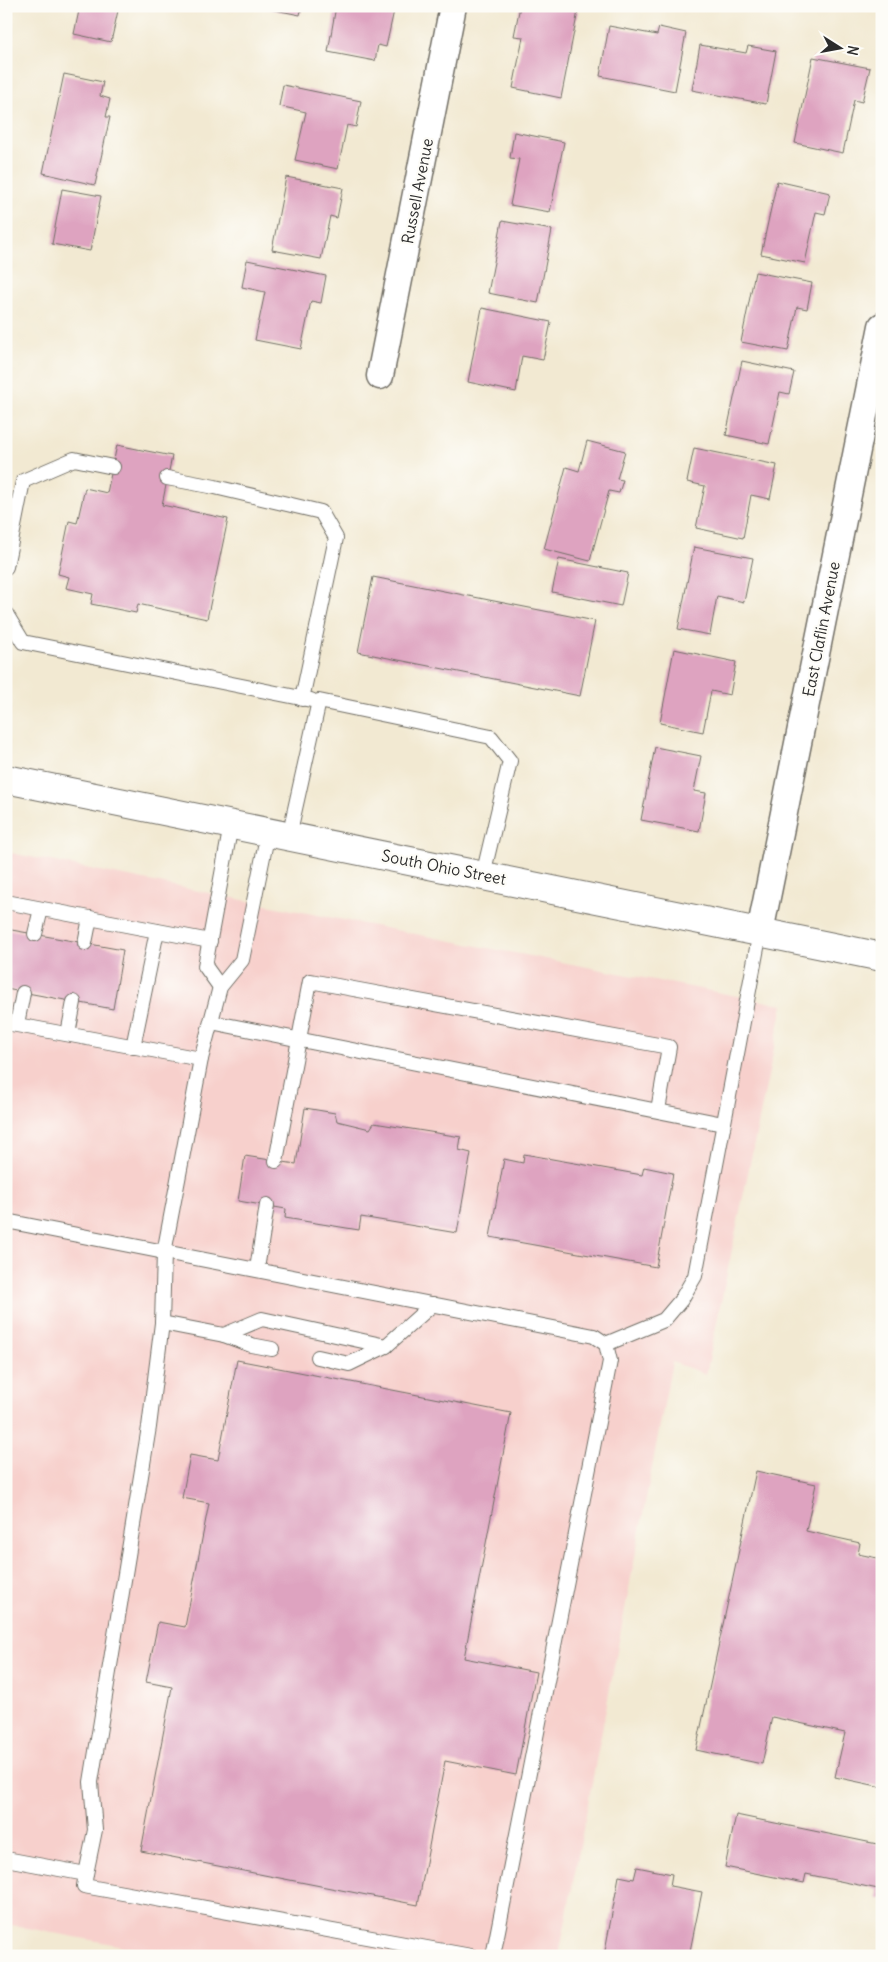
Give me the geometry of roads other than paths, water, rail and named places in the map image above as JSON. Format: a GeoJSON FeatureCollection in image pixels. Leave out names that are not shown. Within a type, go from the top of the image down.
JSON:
{"type":"FeatureCollection","features":[{"type":"Feature","properties":{"kind":"main road","name":"South Ohio Street"},"geometry":{"type":"LineString","coordinates":[[6,779],[882,956]]}},
{"type":"Feature","properties":{"kind":"street","name":"Russell Avenue"},"geometry":{"type":"LineString","coordinates":[[380,376],[453,6]]}},
{"type":"Feature","properties":{"kind":"street","name":"East Claflin Avenue"},"geometry":{"type":"LineString","coordinates":[[760,932],[882,326]]}},
{"type":"Feature","properties":{"kind":"lane"},"geometry":{"type":"LineString","coordinates":[[6,567],[9,540],[23,481],[74,459],[113,467]]}},
{"type":"Feature","properties":{"kind":"lane"},"geometry":{"type":"LineString","coordinates":[[167,478],[215,487],[321,512],[336,538],[302,698]]}},
{"type":"Feature","properties":{"kind":"lane"},"geometry":{"type":"LineString","coordinates":[[6,614],[22,642],[491,738],[510,760],[483,875]]}},
{"type":"Feature","properties":{"kind":"lane"},"geometry":{"type":"LineString","coordinates":[[319,702],[278,834],[242,960],[220,987],[201,1060],[164,1253],[162,1323],[150,1426],[91,1782],[95,1830],[84,1886],[471,1956]]}},
{"type":"Feature","properties":{"kind":"lane"},"geometry":{"type":"LineString","coordinates":[[220,987],[205,966],[232,825]]}},
{"type":"Feature","properties":{"kind":"lane"},"geometry":{"type":"LineString","coordinates":[[6,902],[210,941]]}},
{"type":"Feature","properties":{"kind":"lane"},"geometry":{"type":"LineString","coordinates":[[35,934],[41,909]]}},
{"type":"Feature","properties":{"kind":"lane"},"geometry":{"type":"LineString","coordinates":[[85,943],[90,918]]}},
{"type":"Feature","properties":{"kind":"lane"},"geometry":{"type":"LineString","coordinates":[[133,1047],[157,931]]}},
{"type":"Feature","properties":{"kind":"lane"},"geometry":{"type":"LineString","coordinates":[[606,1344],[664,1320],[681,1300],[695,1276],[760,932]]}},
{"type":"Feature","properties":{"kind":"lane"},"geometry":{"type":"LineString","coordinates":[[276,1161],[310,981],[669,1047],[658,1110]]}},
{"type":"Feature","properties":{"kind":"lane"},"geometry":{"type":"LineString","coordinates":[[23,992],[11,1024],[201,1060]]}},
{"type":"Feature","properties":{"kind":"lane"},"geometry":{"type":"LineString","coordinates":[[68,1034],[74,1002]]}},
{"type":"Feature","properties":{"kind":"lane"},"geometry":{"type":"LineString","coordinates":[[211,1022],[723,1124]]}},
{"type":"Feature","properties":{"kind":"lane"},"geometry":{"type":"LineString","coordinates":[[256,1268],[267,1206]]}},
{"type":"Feature","properties":{"kind":"lane"},"geometry":{"type":"LineString","coordinates":[[6,1221],[164,1253],[256,1268],[594,1336],[606,1344],[610,1360],[493,1956]]}},
{"type":"Feature","properties":{"kind":"lane"},"geometry":{"type":"LineString","coordinates":[[318,1357],[349,1364],[386,1346],[433,1304]]}},
{"type":"Feature","properties":{"kind":"lane"},"geometry":{"type":"LineString","coordinates":[[224,1335],[262,1319],[386,1346]]}},
{"type":"Feature","properties":{"kind":"lane"},"geometry":{"type":"LineString","coordinates":[[162,1323],[224,1335],[251,1346],[272,1349]]}},
{"type":"Feature","properties":{"kind":"lane"},"geometry":{"type":"LineString","coordinates":[[6,1859],[86,1874]]}}]}
